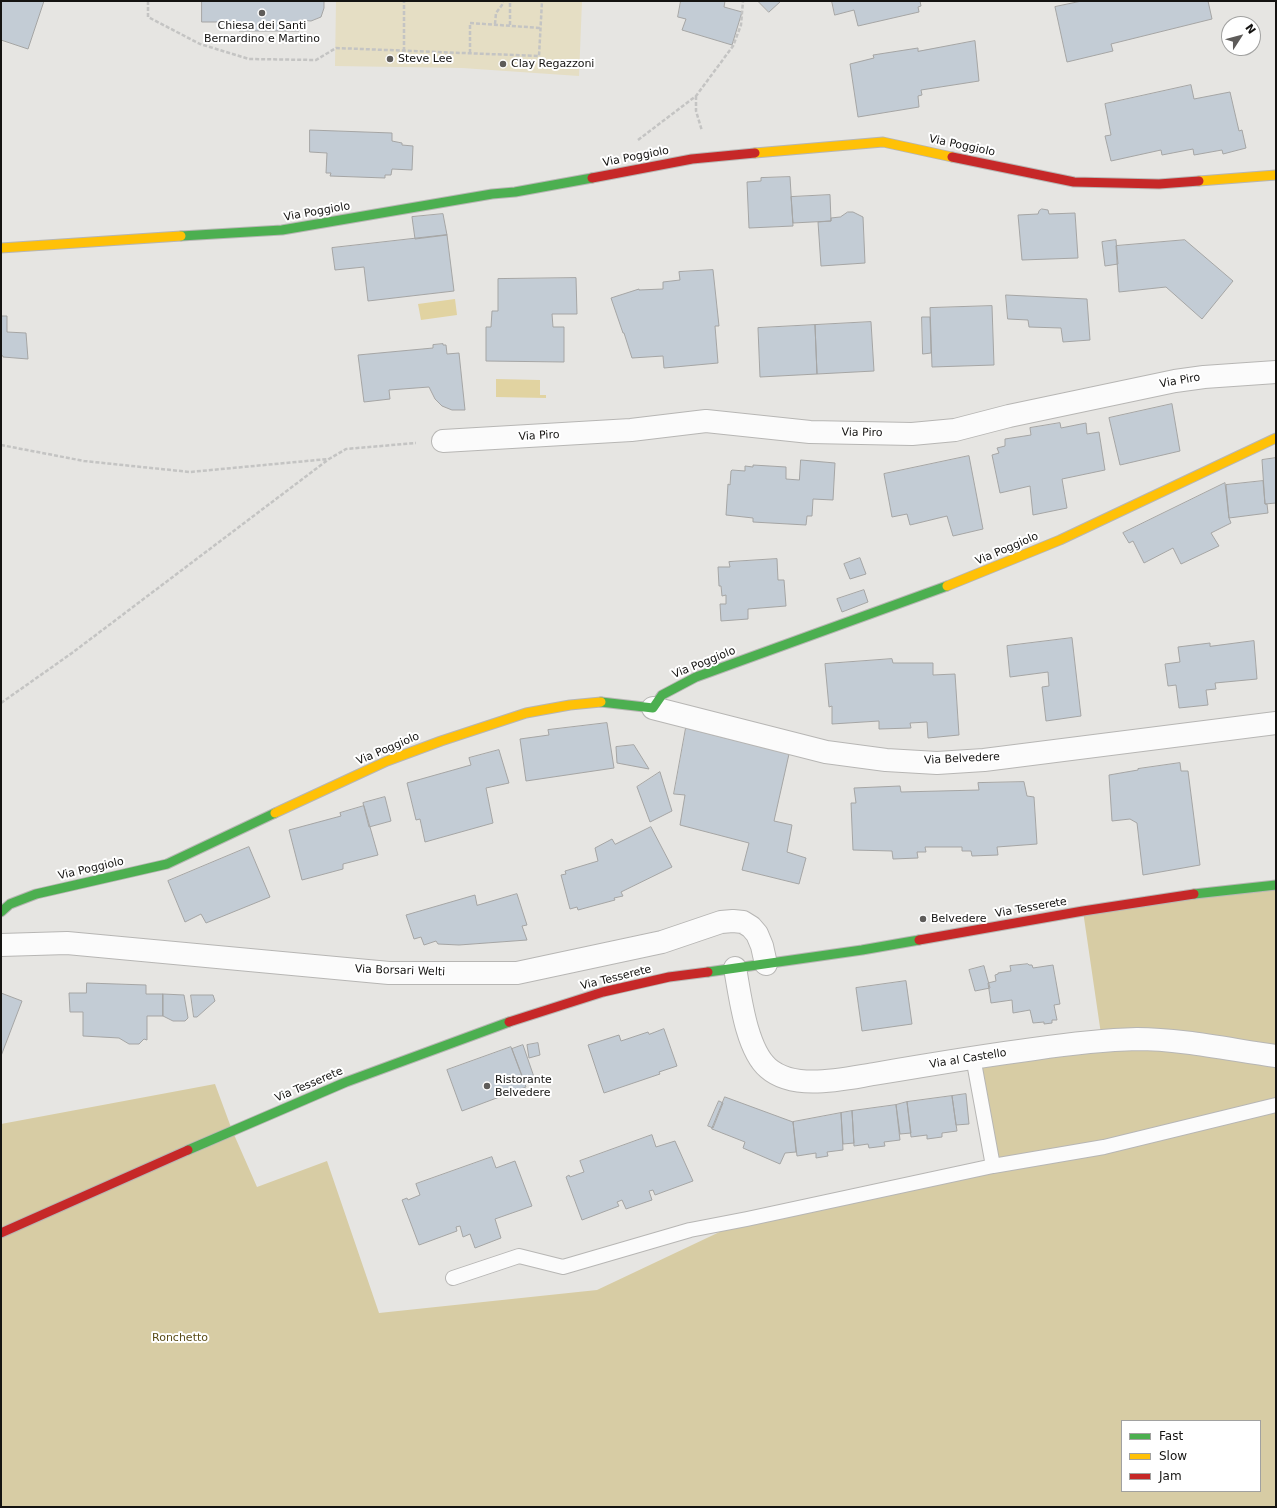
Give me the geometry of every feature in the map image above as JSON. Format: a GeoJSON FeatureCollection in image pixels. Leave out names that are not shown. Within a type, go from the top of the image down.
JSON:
{"type":"FeatureCollection","features":[{"type":"Feature","properties":{"kind":"street","name":"Via Poggiolo"},"geometry":{"type":"LineString","coordinates":[[1,248],[282,230],[492,194],[515,192],[692,158],[883,142],[1074,182],[1159,184],[1276,175]]}},
{"type":"Feature","properties":{"kind":"street","name":"Via Piro"},"geometry":{"type":"LineString","coordinates":[[443,441],[631,430],[706,421],[810,432],[912,434],[955,430],[1009,416],[1175,381],[1204,377],[1276,372]]}},
{"type":"Feature","properties":{"kind":"street","name":"Via Poggiolo"},"geometry":{"type":"LineString","coordinates":[[1,912],[10,904],[36,894],[167,864],[387,761],[441,741],[526,713],[570,705],[606,702],[653,708],[662,695],[696,677],[956,583],[1060,540],[1276,438]]}},
{"type":"Feature","properties":{"kind":"street","name":"Via Belvedere"},"geometry":{"type":"LineString","coordinates":[[653,708],[826,752],[886,760],[937,763],[984,760],[1276,724]]}},
{"type":"Feature","properties":{"kind":"street","name":"Via Tesserete"},"geometry":{"type":"LineString","coordinates":[[1,1233],[339,1084],[489,1029],[610,990],[669,977],[862,950],[1207,892],[1276,885]]}},
{"type":"Feature","properties":{"kind":"street","name":"Via Borsari Welti"},"geometry":{"type":"LineString","coordinates":[[1,945],[66,943],[389,973],[517,973],[662,942],[721,922],[734,921],[743,922],[751,927],[757,934],[762,946],[766,964]]}},
{"type":"Feature","properties":{"kind":"street","name":"Via al Castello"},"geometry":{"type":"LineString","coordinates":[[735,968],[748,1032],[756,1051],[768,1067],[784,1077],[805,1081],[830,1081],[973,1057],[1064,1045],[1137,1039],[1164,1040],[1276,1056]]}},
{"type":"Feature","properties":{"kind":"lane"},"geometry":{"type":"LineString","coordinates":[[973,1057],[992,1166]]}},
{"type":"Feature","properties":{"kind":"lane"},"geometry":{"type":"LineString","coordinates":[[453,1278],[519,1256],[563,1267],[690,1230],[748,1219],[992,1166],[1104,1147],[1276,1106]]}},
{"type":"Feature","properties":{"kind":"path"},"geometry":{"type":"LineString","coordinates":[[148,1],[148,17],[200,44],[249,59],[316,60],[336,48],[539,56],[542,1]]}},
{"type":"Feature","properties":{"kind":"path"},"geometry":{"type":"LineString","coordinates":[[404,1],[404,51]]}},
{"type":"Feature","properties":{"kind":"path"},"geometry":{"type":"LineString","coordinates":[[495,24],[496,13],[503,1]]}},
{"type":"Feature","properties":{"kind":"path"},"geometry":{"type":"LineString","coordinates":[[510,1],[510,25]]}},
{"type":"Feature","properties":{"kind":"path"},"geometry":{"type":"LineString","coordinates":[[637,141],[696,96],[733,46],[741,25],[743,1]]}},
{"type":"Feature","properties":{"kind":"path"},"geometry":{"type":"LineString","coordinates":[[470,53],[470,23],[540,28]]}},
{"type":"Feature","properties":{"kind":"path"},"geometry":{"type":"LineString","coordinates":[[696,96],[696,111],[704,137]]}},
{"type":"Feature","properties":{"kind":"path"},"geometry":{"type":"LineString","coordinates":[[1,704],[72,653],[329,459],[346,449],[443,441]]}},
{"type":"Feature","properties":{"kind":"path"},"geometry":{"type":"LineString","coordinates":[[1,445],[84,461],[190,472],[329,459]]}},
{"type":"Feature","properties":{"kind":"shaded area"},"geometry":{"type":"Polygon","coordinates":[[[336,1],[582,1],[579,76],[462,68],[335,66],[336,1]]]}},
{"type":"Feature","properties":{"kind":"shaded area"},"geometry":{"type":"Polygon","coordinates":[[[455,299],[457,315],[421,320],[418,304],[455,299]]]}},
{"type":"Feature","properties":{"kind":"shaded area"},"geometry":{"type":"Polygon","coordinates":[[[496,379],[540,380],[540,395],[546,395],[546,398],[496,397],[496,379]]]}},
{"type":"Feature","properties":{"kind":"green space","name":"Ronchetto"},"geometry":{"type":"Polygon","coordinates":[[[1276,885],[1276,1507],[1,1507],[1,1124],[215,1084],[232,1130],[257,1187],[327,1161],[379,1313],[597,1290],[747,1219],[992,1166],[973,1057],[1102,1041],[1083,911],[1276,885]]]}},
{"type":"Feature","properties":{"kind":"building"},"geometry":{"type":"Polygon","coordinates":[[[1,1],[44,1],[28,49],[1,40],[1,1]]]}},
{"type":"Feature","properties":{"kind":"building","name":"Chiesa dei Santi Bernardino e Martino"},"geometry":{"type":"Polygon","coordinates":[[[202,1],[324,1],[324,8],[321,17],[311,21],[299,20],[299,31],[239,31],[239,22],[202,22],[202,1]]]}},
{"type":"Feature","properties":{"kind":"building"},"geometry":{"type":"Polygon","coordinates":[[[681,1],[725,1],[724,7],[742,12],[732,45],[682,30],[686,19],[678,17],[681,1]]]}},
{"type":"Feature","properties":{"kind":"building"},"geometry":{"type":"Polygon","coordinates":[[[758,1],[781,1],[769,12],[758,1]]]}},
{"type":"Feature","properties":{"kind":"building"},"geometry":{"type":"Polygon","coordinates":[[[832,1],[920,1],[921,6],[918,7],[919,12],[858,26],[854,10],[835,15],[832,1]]]}},
{"type":"Feature","properties":{"kind":"building"},"geometry":{"type":"Polygon","coordinates":[[[1082,1],[1208,1],[1212,19],[1111,44],[1113,51],[1067,62],[1055,7],[1082,1]]]}},
{"type":"Feature","properties":{"kind":"building"},"geometry":{"type":"Polygon","coordinates":[[[975,41],[979,81],[921,90],[922,95],[918,96],[919,107],[858,117],[850,64],[874,58],[873,55],[918,48],[918,51],[975,41]]]}},
{"type":"Feature","properties":{"kind":"building"},"geometry":{"type":"Polygon","coordinates":[[[1191,85],[1194,99],[1230,92],[1239,131],[1242,130],[1246,148],[1223,154],[1222,150],[1194,155],[1193,149],[1162,155],[1161,150],[1111,161],[1105,136],[1111,135],[1105,104],[1191,85]]]}},
{"type":"Feature","properties":{"kind":"building"},"geometry":{"type":"Polygon","coordinates":[[[310,130],[392,133],[392,141],[402,143],[402,145],[413,146],[412,170],[392,169],[391,175],[385,175],[385,178],[330,176],[331,173],[326,173],[327,153],[310,152],[310,130]]]}},
{"type":"Feature","properties":{"kind":"building"},"geometry":{"type":"Polygon","coordinates":[[[790,177],[793,226],[749,228],[747,182],[761,181],[761,178],[790,177]]]}},
{"type":"Feature","properties":{"kind":"building"},"geometry":{"type":"Polygon","coordinates":[[[830,195],[831,221],[793,223],[791,197],[830,195]]]}},
{"type":"Feature","properties":{"kind":"building"},"geometry":{"type":"Polygon","coordinates":[[[1042,209],[1048,210],[1049,214],[1075,213],[1078,258],[1022,260],[1018,215],[1038,214],[1042,209]]]}},
{"type":"Feature","properties":{"kind":"building"},"geometry":{"type":"Polygon","coordinates":[[[848,212],[853,212],[863,217],[865,263],[821,266],[818,222],[831,221],[831,218],[840,217],[848,212]]]}},
{"type":"Feature","properties":{"kind":"building"},"geometry":{"type":"Polygon","coordinates":[[[443,214],[447,235],[415,239],[412,217],[443,214]]]}},
{"type":"Feature","properties":{"kind":"building"},"geometry":{"type":"Polygon","coordinates":[[[447,235],[454,291],[368,301],[364,267],[335,270],[332,248],[447,235]]]}},
{"type":"Feature","properties":{"kind":"building"},"geometry":{"type":"Polygon","coordinates":[[[1116,240],[1118,264],[1105,266],[1102,242],[1116,240]]]}},
{"type":"Feature","properties":{"kind":"building"},"geometry":{"type":"Polygon","coordinates":[[[1185,240],[1233,281],[1202,319],[1166,287],[1119,292],[1116,246],[1185,240]]]}},
{"type":"Feature","properties":{"kind":"building"},"geometry":{"type":"Polygon","coordinates":[[[713,270],[719,326],[715,326],[718,363],[664,368],[663,356],[632,358],[611,298],[639,289],[663,289],[663,282],[680,280],[679,272],[713,270]]]}},
{"type":"Feature","properties":{"kind":"building"},"geometry":{"type":"Polygon","coordinates":[[[576,278],[577,314],[552,314],[553,327],[564,327],[564,362],[486,361],[486,327],[491,327],[492,311],[498,311],[498,279],[576,278]]]}},
{"type":"Feature","properties":{"kind":"building"},"geometry":{"type":"Polygon","coordinates":[[[1006,295],[1087,299],[1090,340],[1063,342],[1061,328],[1029,327],[1028,320],[1008,319],[1006,295]]]}},
{"type":"Feature","properties":{"kind":"building"},"geometry":{"type":"Polygon","coordinates":[[[992,306],[994,365],[932,367],[930,308],[992,306]]]}},
{"type":"Feature","properties":{"kind":"building"},"geometry":{"type":"Polygon","coordinates":[[[1,316],[7,316],[7,332],[26,333],[28,359],[3,357],[1,355],[1,316]]]}},
{"type":"Feature","properties":{"kind":"building"},"geometry":{"type":"Polygon","coordinates":[[[922,317],[930,317],[931,353],[923,354],[922,317]]]}},
{"type":"Feature","properties":{"kind":"building"},"geometry":{"type":"Polygon","coordinates":[[[871,322],[874,371],[817,374],[815,325],[871,322]]]}},
{"type":"Feature","properties":{"kind":"building"},"geometry":{"type":"Polygon","coordinates":[[[815,325],[817,374],[760,377],[758,328],[815,325]]]}},
{"type":"Feature","properties":{"kind":"building"},"geometry":{"type":"Polygon","coordinates":[[[433,345],[446,345],[447,354],[459,353],[465,410],[452,410],[442,406],[435,399],[429,387],[389,390],[390,399],[364,402],[358,355],[433,348],[433,345]]]}},
{"type":"Feature","properties":{"kind":"building"},"geometry":{"type":"Polygon","coordinates":[[[1172,404],[1180,451],[1120,465],[1109,418],[1172,404]]]}},
{"type":"Feature","properties":{"kind":"building"},"geometry":{"type":"Polygon","coordinates":[[[1060,423],[1061,428],[1086,423],[1087,434],[1099,432],[1105,470],[1062,479],[1067,508],[1033,515],[1030,486],[1000,493],[992,455],[999,453],[997,448],[1005,446],[1005,439],[1031,435],[1030,428],[1060,423]]]}},
{"type":"Feature","properties":{"kind":"building"},"geometry":{"type":"Polygon","coordinates":[[[969,456],[983,529],[953,536],[947,516],[910,525],[907,514],[892,517],[884,474],[969,456]]]}},
{"type":"Feature","properties":{"kind":"building"},"geometry":{"type":"Polygon","coordinates":[[[1276,458],[1276,503],[1265,504],[1262,460],[1276,458]]]}},
{"type":"Feature","properties":{"kind":"building"},"geometry":{"type":"Polygon","coordinates":[[[801,460],[835,463],[833,500],[813,499],[812,516],[807,516],[806,525],[753,522],[753,518],[726,515],[728,484],[730,485],[732,470],[745,471],[745,466],[753,467],[753,465],[786,467],[786,479],[799,480],[801,460]]]}},
{"type":"Feature","properties":{"kind":"building"},"geometry":{"type":"Polygon","coordinates":[[[1263,481],[1265,504],[1267,504],[1268,513],[1229,518],[1226,485],[1263,481]]]}},
{"type":"Feature","properties":{"kind":"building"},"geometry":{"type":"Polygon","coordinates":[[[1225,483],[1229,518],[1231,523],[1211,533],[1219,546],[1181,564],[1173,548],[1144,563],[1133,541],[1129,543],[1123,533],[1225,483]]]}},
{"type":"Feature","properties":{"kind":"building"},"geometry":{"type":"Polygon","coordinates":[[[860,558],[866,574],[850,579],[844,564],[860,558]]]}},
{"type":"Feature","properties":{"kind":"building"},"geometry":{"type":"Polygon","coordinates":[[[777,559],[778,580],[784,580],[786,606],[748,609],[748,619],[721,621],[720,604],[726,604],[726,595],[722,596],[721,586],[719,586],[718,567],[730,567],[729,562],[777,559]]]}},
{"type":"Feature","properties":{"kind":"building"},"geometry":{"type":"Polygon","coordinates":[[[864,590],[868,602],[842,612],[837,599],[864,590]]]}},
{"type":"Feature","properties":{"kind":"building"},"geometry":{"type":"Polygon","coordinates":[[[1072,638],[1081,716],[1046,721],[1042,687],[1049,686],[1048,672],[1010,677],[1007,646],[1072,638]]]}},
{"type":"Feature","properties":{"kind":"building"},"geometry":{"type":"Polygon","coordinates":[[[1254,641],[1257,679],[1215,683],[1216,689],[1206,690],[1208,705],[1179,708],[1176,685],[1168,686],[1165,664],[1180,662],[1178,647],[1210,643],[1210,646],[1254,641]]]}},
{"type":"Feature","properties":{"kind":"building"},"geometry":{"type":"Polygon","coordinates":[[[892,659],[893,663],[933,663],[933,675],[955,674],[959,735],[928,738],[927,722],[910,723],[911,728],[879,729],[879,721],[832,724],[832,706],[829,707],[825,664],[892,659]]]}},
{"type":"Feature","properties":{"kind":"building"},"geometry":{"type":"Polygon","coordinates":[[[607,723],[614,768],[526,781],[520,739],[549,735],[548,730],[607,723]]]}},
{"type":"Feature","properties":{"kind":"building"},"geometry":{"type":"Polygon","coordinates":[[[686,728],[789,754],[774,821],[792,825],[787,852],[806,858],[799,884],[742,870],[749,843],[680,825],[685,795],[674,794],[686,728]]]}},
{"type":"Feature","properties":{"kind":"building"},"geometry":{"type":"Polygon","coordinates":[[[634,745],[649,769],[617,763],[616,747],[634,745]]]}},
{"type":"Feature","properties":{"kind":"building"},"geometry":{"type":"Polygon","coordinates":[[[499,750],[509,783],[486,788],[493,823],[425,842],[420,819],[416,820],[407,783],[471,765],[469,758],[499,750]]]}},
{"type":"Feature","properties":{"kind":"building"},"geometry":{"type":"Polygon","coordinates":[[[1180,763],[1181,771],[1188,771],[1200,865],[1143,875],[1137,823],[1130,819],[1112,821],[1109,775],[1180,763]]]}},
{"type":"Feature","properties":{"kind":"building"},"geometry":{"type":"Polygon","coordinates":[[[660,772],[672,811],[650,822],[637,787],[660,772]]]}},
{"type":"Feature","properties":{"kind":"building"},"geometry":{"type":"Polygon","coordinates":[[[1024,782],[1027,796],[1034,797],[1037,844],[997,847],[998,855],[972,856],[971,851],[962,851],[962,847],[925,847],[926,852],[917,852],[918,858],[893,859],[892,851],[853,850],[851,803],[856,803],[854,788],[900,786],[901,792],[979,790],[978,783],[1024,782]]]}},
{"type":"Feature","properties":{"kind":"building"},"geometry":{"type":"Polygon","coordinates":[[[385,797],[391,821],[369,827],[363,803],[385,797]]]}},
{"type":"Feature","properties":{"kind":"building"},"geometry":{"type":"Polygon","coordinates":[[[364,806],[378,855],[343,864],[343,869],[302,880],[289,830],[341,816],[340,813],[364,806]]]}},
{"type":"Feature","properties":{"kind":"building"},"geometry":{"type":"Polygon","coordinates":[[[651,827],[672,867],[621,892],[623,896],[614,898],[615,900],[578,910],[577,907],[570,909],[561,875],[566,874],[565,871],[598,861],[595,848],[612,839],[615,844],[651,827]]]}},
{"type":"Feature","properties":{"kind":"building"},"geometry":{"type":"Polygon","coordinates":[[[249,847],[270,897],[206,923],[201,914],[185,922],[168,881],[249,847]]]}},
{"type":"Feature","properties":{"kind":"building"},"geometry":{"type":"Polygon","coordinates":[[[517,894],[527,925],[522,926],[527,940],[459,945],[438,944],[436,941],[424,945],[421,937],[414,939],[406,915],[475,895],[477,905],[517,894]]]}},
{"type":"Feature","properties":{"kind":"building"},"geometry":{"type":"Polygon","coordinates":[[[1032,965],[1033,968],[1053,965],[1060,1004],[1054,1005],[1057,1020],[1052,1020],[1052,1023],[1033,1023],[1030,1010],[1013,1013],[1012,1000],[991,1003],[988,983],[996,981],[995,975],[998,973],[1011,971],[1010,966],[1032,965]]]}},
{"type":"Feature","properties":{"kind":"building"},"geometry":{"type":"Polygon","coordinates":[[[984,966],[990,988],[975,991],[969,970],[984,966]]]}},
{"type":"Feature","properties":{"kind":"building"},"geometry":{"type":"Polygon","coordinates":[[[906,981],[912,1024],[862,1031],[856,988],[906,981]]]}},
{"type":"Feature","properties":{"kind":"building"},"geometry":{"type":"Polygon","coordinates":[[[87,983],[146,985],[146,994],[163,994],[163,1016],[147,1016],[147,1040],[144,1039],[139,1044],[129,1044],[119,1038],[83,1036],[83,1012],[70,1012],[69,993],[86,993],[87,983]]]}},
{"type":"Feature","properties":{"kind":"building"},"geometry":{"type":"Polygon","coordinates":[[[1,993],[22,1001],[1,1056],[1,993]]]}},
{"type":"Feature","properties":{"kind":"building"},"geometry":{"type":"Polygon","coordinates":[[[163,994],[184,995],[188,1018],[185,1021],[173,1021],[163,1016],[163,994]]]}},
{"type":"Feature","properties":{"kind":"building"},"geometry":{"type":"Polygon","coordinates":[[[191,995],[213,995],[215,1001],[197,1017],[194,1017],[191,995]]]}},
{"type":"Feature","properties":{"kind":"building"},"geometry":{"type":"Polygon","coordinates":[[[664,1029],[677,1066],[659,1072],[660,1074],[604,1093],[588,1045],[619,1035],[621,1041],[648,1032],[649,1034],[664,1029]]]}},
{"type":"Feature","properties":{"kind":"building"},"geometry":{"type":"Polygon","coordinates":[[[538,1043],[540,1055],[529,1058],[527,1045],[538,1043]]]}},
{"type":"Feature","properties":{"kind":"building"},"geometry":{"type":"Polygon","coordinates":[[[523,1045],[534,1077],[524,1081],[512,1049],[523,1045]]]}},
{"type":"Feature","properties":{"kind":"building"},"geometry":{"type":"Polygon","coordinates":[[[511,1047],[526,1087],[462,1111],[447,1070],[511,1047]]]}},
{"type":"Feature","properties":{"kind":"building"},"geometry":{"type":"Polygon","coordinates":[[[966,1094],[969,1124],[956,1125],[952,1096],[966,1094]]]}},
{"type":"Feature","properties":{"kind":"building"},"geometry":{"type":"Polygon","coordinates":[[[952,1096],[957,1131],[942,1133],[942,1137],[927,1139],[927,1135],[911,1137],[907,1102],[952,1096]]]}},
{"type":"Feature","properties":{"kind":"building"},"geometry":{"type":"Polygon","coordinates":[[[725,1097],[793,1122],[796,1152],[785,1153],[780,1164],[743,1148],[745,1142],[712,1129],[725,1097]]]}},
{"type":"Feature","properties":{"kind":"building"},"geometry":{"type":"Polygon","coordinates":[[[719,1101],[723,1103],[713,1128],[708,1126],[719,1101]]]}},
{"type":"Feature","properties":{"kind":"building"},"geometry":{"type":"Polygon","coordinates":[[[907,1102],[911,1133],[900,1134],[896,1105],[907,1102]]]}},
{"type":"Feature","properties":{"kind":"building"},"geometry":{"type":"Polygon","coordinates":[[[896,1105],[900,1140],[884,1142],[885,1146],[869,1148],[868,1144],[854,1146],[852,1111],[896,1105]]]}},
{"type":"Feature","properties":{"kind":"building"},"geometry":{"type":"Polygon","coordinates":[[[852,1111],[854,1143],[843,1144],[841,1113],[852,1111]]]}},
{"type":"Feature","properties":{"kind":"building"},"geometry":{"type":"Polygon","coordinates":[[[841,1113],[843,1150],[827,1152],[828,1156],[816,1158],[816,1153],[797,1156],[793,1122],[841,1113]]]}},
{"type":"Feature","properties":{"kind":"building"},"geometry":{"type":"Polygon","coordinates":[[[652,1135],[656,1147],[675,1141],[693,1181],[655,1195],[653,1190],[649,1191],[652,1200],[626,1209],[622,1200],[617,1202],[619,1206],[582,1220],[566,1177],[584,1172],[580,1161],[652,1135]]]}},
{"type":"Feature","properties":{"kind":"building"},"geometry":{"type":"Polygon","coordinates":[[[492,1157],[496,1168],[515,1161],[532,1206],[495,1219],[501,1238],[475,1248],[470,1234],[463,1237],[460,1226],[456,1227],[457,1231],[419,1245],[402,1200],[407,1198],[408,1200],[420,1195],[416,1184],[492,1157]]]}},
{"type":"Feature","properties":{"kind":"traffic: fast"},"geometry":{"type":"LineString","coordinates":[[181,236],[282,230],[592,178]]}},
{"type":"Feature","properties":{"kind":"traffic: fast"},"geometry":{"type":"LineString","coordinates":[[601,702],[653,708],[662,695],[696,677],[947,586]]}},
{"type":"Feature","properties":{"kind":"traffic: fast"},"geometry":{"type":"LineString","coordinates":[[1,912],[10,904],[36,894],[167,864],[275,813]]}},
{"type":"Feature","properties":{"kind":"traffic: fast"},"geometry":{"type":"LineString","coordinates":[[1194,894],[1276,885]]}},
{"type":"Feature","properties":{"kind":"traffic: fast"},"geometry":{"type":"LineString","coordinates":[[708,972],[862,950],[919,940]]}},
{"type":"Feature","properties":{"kind":"traffic: fast"},"geometry":{"type":"LineString","coordinates":[[188,1150],[346,1082],[509,1022]]}},
{"type":"Feature","properties":{"kind":"traffic: slow"},"geometry":{"type":"LineString","coordinates":[[755,153],[883,142],[952,157]]}},
{"type":"Feature","properties":{"kind":"traffic: slow"},"geometry":{"type":"LineString","coordinates":[[1199,181],[1276,175]]}},
{"type":"Feature","properties":{"kind":"traffic: slow"},"geometry":{"type":"LineString","coordinates":[[1,248],[181,236]]}},
{"type":"Feature","properties":{"kind":"traffic: slow"},"geometry":{"type":"LineString","coordinates":[[947,586],[1060,540],[1276,438]]}},
{"type":"Feature","properties":{"kind":"traffic: slow"},"geometry":{"type":"LineString","coordinates":[[275,813],[387,761],[441,741],[526,713],[570,705],[601,702]]}},
{"type":"Feature","properties":{"kind":"traffic: jam"},"geometry":{"type":"LineString","coordinates":[[592,178],[692,159],[755,153]]}},
{"type":"Feature","properties":{"kind":"traffic: jam"},"geometry":{"type":"LineString","coordinates":[[952,157],[1074,182],[1159,184],[1199,181]]}},
{"type":"Feature","properties":{"kind":"traffic: jam"},"geometry":{"type":"LineString","coordinates":[[919,940],[1083,911],[1194,894]]}},
{"type":"Feature","properties":{"kind":"traffic: jam"},"geometry":{"type":"LineString","coordinates":[[509,1022],[603,992],[669,977],[708,972]]}},
{"type":"Feature","properties":{"kind":"traffic: jam"},"geometry":{"type":"LineString","coordinates":[[1,1233],[188,1150]]}},
{"type":"Feature","properties":{"kind":"place","name":"Chiesa dei Santi Bernardino e Martino"},"geometry":{"type":"Point","coordinates":[262,13]}},
{"type":"Feature","properties":{"kind":"place","name":"Steve Lee"},"geometry":{"type":"Point","coordinates":[390,59]}},
{"type":"Feature","properties":{"kind":"place","name":"Clay Regazzoni"},"geometry":{"type":"Point","coordinates":[503,64]}},
{"type":"Feature","properties":{"kind":"place","name":"Belvedere"},"geometry":{"type":"Point","coordinates":[923,919]}},
{"type":"Feature","properties":{"kind":"place","name":"Ristorante Belvedere"},"geometry":{"type":"Point","coordinates":[487,1086]}}]}
